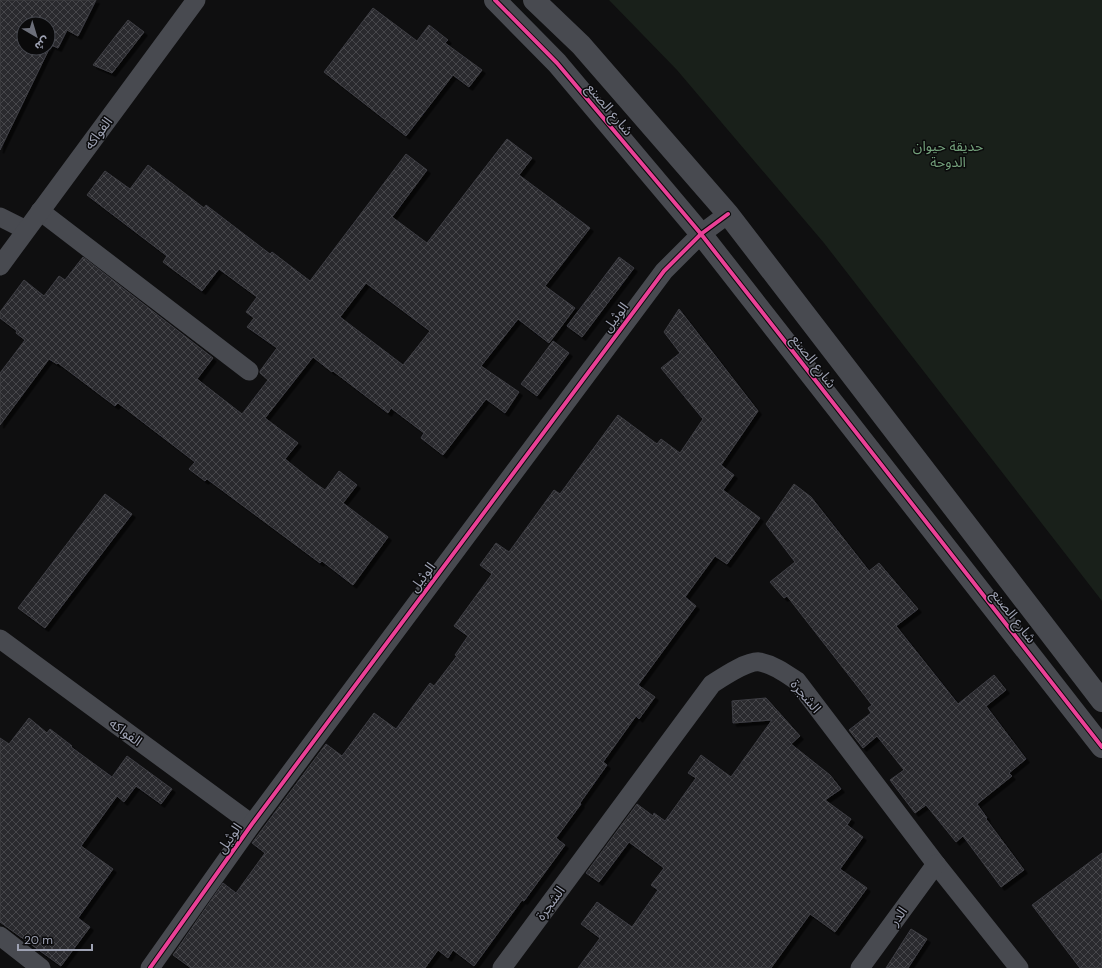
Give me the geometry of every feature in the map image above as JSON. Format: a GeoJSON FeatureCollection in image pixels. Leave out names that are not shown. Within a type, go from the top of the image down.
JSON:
{"type":"FeatureCollection","features":[{"type":"Feature","properties":{"kind":"street","name":"الفواكه"},"geometry":{"type":"LineString","coordinates":[[0,266],[196,0]]}},
{"type":"Feature","properties":{"kind":"street","name":"شارع الصنع"},"geometry":{"type":"LineString","coordinates":[[495,0],[558,63],[701,234],[1102,748]]}},
{"type":"Feature","properties":{"kind":"street","name":"شارع الصنع"},"geometry":{"type":"LineString","coordinates":[[534,0],[580,45],[728,214],[1102,701]]}},
{"type":"Feature","properties":{"kind":"street"},"geometry":{"type":"LineString","coordinates":[[40,210],[249,371]]}},
{"type":"Feature","properties":{"kind":"street","name":"الوثيل"},"geometry":{"type":"LineString","coordinates":[[150,968],[252,824],[664,270],[701,234],[728,214]]}},
{"type":"Feature","properties":{"kind":"street"},"geometry":{"type":"LineString","coordinates":[[0,217],[26,230]]}},
{"type":"Feature","properties":{"kind":"street"},"geometry":{"type":"LineString","coordinates":[[937,536],[961,518]]}},
{"type":"Feature","properties":{"kind":"street","name":"الفواكه"},"geometry":{"type":"LineString","coordinates":[[0,639],[252,824]]}},
{"type":"Feature","properties":{"kind":"street","name":"الشجرة"},"geometry":{"type":"LineString","coordinates":[[502,968],[712,684],[736,669],[759,662],[779,669],[796,681],[936,864],[1019,968]]}},
{"type":"Feature","properties":{"kind":"street","name":"الدر"},"geometry":{"type":"LineString","coordinates":[[860,968],[936,864]]}},
{"type":"Feature","properties":{"kind":"street"},"geometry":{"type":"LineString","coordinates":[[0,936],[41,968]]}},
{"type":"Feature","properties":{"kind":"green space","name":"حديقة حيوان الدوحة"},"geometry":{"type":"Polygon","coordinates":[[[609,0],[1102,0],[1102,601],[824,243],[677,70],[609,0]]]}},
{"type":"Feature","properties":{"kind":"building"},"geometry":{"type":"Polygon","coordinates":[[[0,0],[96,0],[78,36],[67,30],[58,48],[56,47],[56,16],[16,16],[16,56],[46,56],[0,150],[0,0]]]}},
{"type":"Feature","properties":{"kind":"building"},"geometry":{"type":"Polygon","coordinates":[[[373,8],[417,41],[429,25],[448,40],[445,43],[482,70],[469,87],[453,75],[406,136],[324,72],[373,8]]]}},
{"type":"Feature","properties":{"kind":"building"},"geometry":{"type":"Polygon","coordinates":[[[128,20],[144,32],[112,73],[93,65],[128,20]]]}},
{"type":"Feature","properties":{"kind":"building"},"geometry":{"type":"Polygon","coordinates":[[[507,139],[532,158],[519,175],[590,228],[545,286],[575,308],[549,343],[518,319],[481,366],[519,392],[505,413],[486,399],[443,455],[421,438],[424,433],[391,408],[388,413],[313,357],[265,418],[298,443],[285,459],[315,483],[325,490],[339,471],[357,485],[343,503],[388,537],[353,585],[322,561],[320,563],[207,479],[205,481],[189,469],[195,462],[118,403],[115,406],[58,363],[57,364],[49,359],[0,425],[0,373],[25,340],[16,333],[17,331],[0,318],[0,312],[24,280],[44,296],[59,276],[65,280],[83,257],[213,358],[197,379],[242,414],[268,380],[260,373],[260,371],[277,348],[247,327],[254,318],[246,312],[257,297],[219,269],[202,291],[163,262],[167,256],[87,195],[105,171],[130,189],[148,165],[204,208],[206,205],[270,254],[272,252],[310,281],[406,154],[427,170],[392,217],[427,243],[507,139]],[[366,283],[340,317],[403,365],[430,331],[366,283]]]}},
{"type":"Feature","properties":{"kind":"building"},"geometry":{"type":"Polygon","coordinates":[[[619,257],[634,268],[582,337],[567,326],[619,257]]]}},
{"type":"Feature","properties":{"kind":"building"},"geometry":{"type":"Polygon","coordinates":[[[679,309],[758,411],[721,465],[734,475],[723,490],[760,518],[727,564],[715,556],[685,597],[696,606],[638,685],[655,697],[639,719],[636,716],[603,762],[607,765],[556,838],[565,845],[524,901],[522,900],[474,966],[453,950],[448,958],[438,950],[425,968],[191,968],[173,955],[223,883],[236,893],[265,853],[252,843],[326,744],[342,756],[374,713],[396,729],[430,683],[434,686],[457,656],[455,655],[468,636],[454,626],[492,574],[480,565],[496,543],[509,552],[554,490],[560,494],[618,415],[657,444],[661,439],[680,453],[703,419],[661,368],[680,353],[664,332],[679,309]]]}},
{"type":"Feature","properties":{"kind":"building"},"geometry":{"type":"Polygon","coordinates":[[[553,341],[569,353],[537,396],[521,384],[553,341]]]}},
{"type":"Feature","properties":{"kind":"building"},"geometry":{"type":"Polygon","coordinates":[[[794,484],[811,497],[869,571],[879,563],[918,609],[896,626],[958,704],[994,675],[1006,690],[986,706],[1026,759],[1009,773],[1012,776],[977,804],[987,818],[986,819],[1024,870],[1001,887],[963,836],[956,842],[926,805],[915,813],[890,780],[904,770],[877,736],[863,748],[849,730],[871,713],[868,708],[872,705],[787,596],[784,598],[770,582],[795,562],[766,524],[794,484]]]}},
{"type":"Feature","properties":{"kind":"building"},"geometry":{"type":"Polygon","coordinates":[[[105,494],[132,514],[45,628],[18,608],[105,494]]]}},
{"type":"Feature","properties":{"kind":"building"},"geometry":{"type":"Polygon","coordinates":[[[766,698],[800,736],[791,744],[830,775],[841,789],[825,800],[851,819],[847,825],[863,837],[840,869],[867,888],[835,932],[810,914],[771,968],[578,968],[600,938],[581,924],[597,902],[632,927],[658,890],[651,885],[664,868],[629,842],[599,882],[586,873],[637,804],[653,816],[654,813],[665,821],[696,778],[688,773],[701,755],[731,777],[772,720],[733,723],[732,701],[766,698]]]}},
{"type":"Feature","properties":{"kind":"building"},"geometry":{"type":"Polygon","coordinates":[[[29,718],[47,733],[50,729],[72,746],[71,747],[112,777],[127,756],[172,789],[161,804],[136,786],[124,802],[117,796],[81,846],[113,869],[78,918],[90,927],[61,966],[0,922],[0,738],[9,744],[29,718]]]}},
{"type":"Feature","properties":{"kind":"building"},"geometry":{"type":"Polygon","coordinates":[[[1102,853],[1102,968],[1080,968],[1032,905],[1102,853]]]}},
{"type":"Feature","properties":{"kind":"building"},"geometry":{"type":"Polygon","coordinates":[[[911,929],[927,939],[908,968],[886,968],[911,929]]]}},
{"type":"Feature","properties":{"kind":"cycle path"},"geometry":{"type":"LineString","coordinates":[[495,0],[557,63],[701,234],[1102,747]]}},
{"type":"Feature","properties":{"kind":"cycle path"},"geometry":{"type":"LineString","coordinates":[[150,968],[252,824],[664,271],[701,234],[728,214]]}}]}
